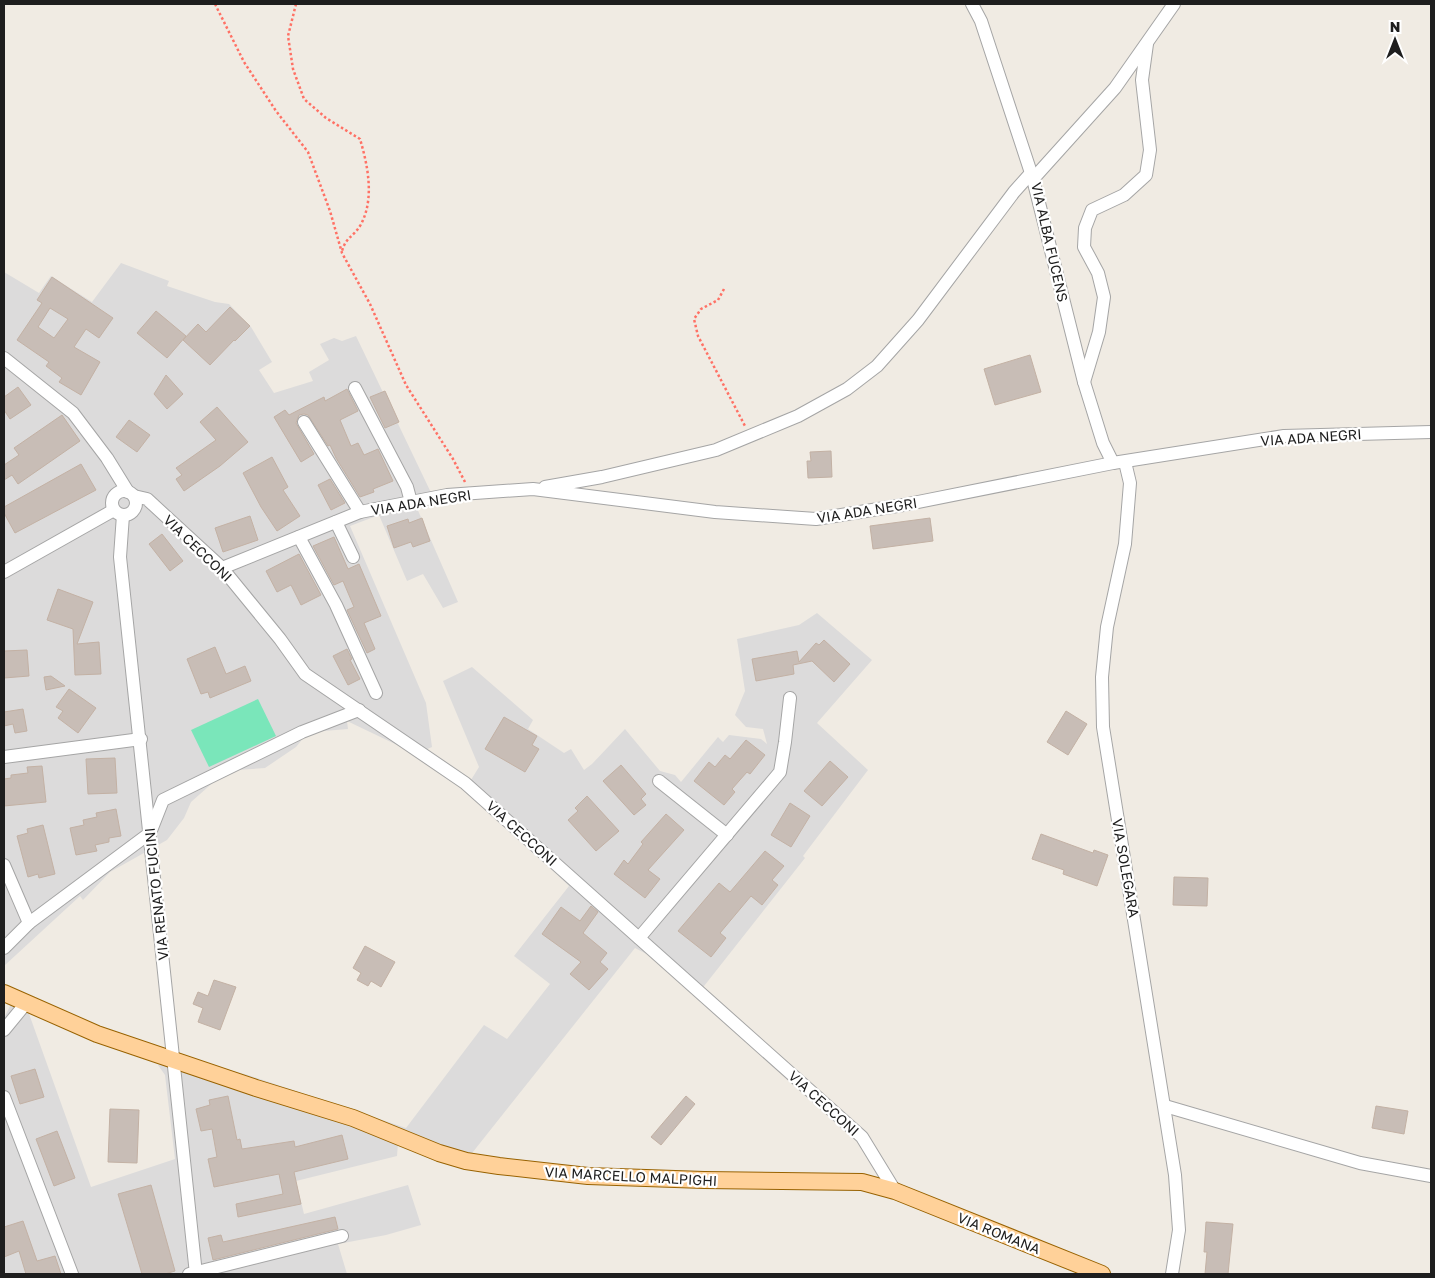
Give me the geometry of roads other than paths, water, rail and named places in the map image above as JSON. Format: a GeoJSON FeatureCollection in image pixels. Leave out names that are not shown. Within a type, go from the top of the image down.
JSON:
{"type":"FeatureCollection","features":[{"type":"Feature","properties":{"kind":"main road","name":"VIA MARCELLO MALPIGHI"},"geometry":{"type":"LineString","coordinates":[[4,993],[97,1034],[353,1118],[439,1153],[474,1162],[588,1176],[862,1182],[895,1191]]}},
{"type":"Feature","properties":{"kind":"main road","name":"VIA ROMANA"},"geometry":{"type":"LineString","coordinates":[[895,1191],[1102,1274]]}},
{"type":"Feature","properties":{"kind":"street"},"geometry":{"type":"LineString","coordinates":[[532,489],[602,477],[716,450],[798,416],[847,389],[877,366],[918,320],[1014,192],[1032,176],[981,21],[972,4]]}},
{"type":"Feature","properties":{"kind":"street","name":"VIA ALBA FUCENS"},"geometry":{"type":"LineString","coordinates":[[1119,463],[1103,443],[1084,382],[1032,176],[1115,88],[1174,4]]}},
{"type":"Feature","properties":{"kind":"street"},"geometry":{"type":"LineString","coordinates":[[1084,382],[1099,332],[1104,298],[1098,273],[1084,247],[1085,228],[1092,210],[1124,195],[1146,175],[1150,150],[1142,80],[1148,41]]}},
{"type":"Feature","properties":{"kind":"street"},"geometry":{"type":"LineString","coordinates":[[4,358],[73,413],[131,494],[135,507],[130,513],[119,512],[4,572]]}},
{"type":"Feature","properties":{"kind":"street"},"geometry":{"type":"LineString","coordinates":[[355,388],[407,487],[411,502]]}},
{"type":"Feature","properties":{"kind":"street"},"geometry":{"type":"LineString","coordinates":[[304,422],[360,512]]}},
{"type":"Feature","properties":{"kind":"street","name":"VIA ADA NEGRI"},"geometry":{"type":"LineString","coordinates":[[222,568],[360,512],[447,495],[532,489],[716,512],[816,519],[903,506],[1119,463],[1284,436],[1431,432]]}},
{"type":"Feature","properties":{"kind":"street","name":"VIA SOLEGARA"},"geometry":{"type":"LineString","coordinates":[[1119,463],[1130,483],[1125,544],[1105,644],[1102,677],[1103,727],[1119,835],[1145,978],[1175,1175],[1179,1230],[1172,1274]]}},
{"type":"Feature","properties":{"kind":"street"},"geometry":{"type":"LineString","coordinates":[[119,512],[112,503],[115,496],[121,492],[131,494]]}},
{"type":"Feature","properties":{"kind":"street","name":"VIA CECCONI"},"geometry":{"type":"LineString","coordinates":[[131,494],[147,499],[222,568],[280,638],[305,674],[465,783],[862,1137],[895,1191]]}},
{"type":"Feature","properties":{"kind":"street","name":"VIA RENATO FUCINI"},"geometry":{"type":"LineString","coordinates":[[119,512],[120,557],[141,739],[193,1273]]}},
{"type":"Feature","properties":{"kind":"street"},"geometry":{"type":"LineString","coordinates":[[336,522],[353,557]]}},
{"type":"Feature","properties":{"kind":"street"},"geometry":{"type":"LineString","coordinates":[[299,537],[336,605],[376,693]]}},
{"type":"Feature","properties":{"kind":"street"},"geometry":{"type":"LineString","coordinates":[[639,938],[780,772],[790,698]]}},
{"type":"Feature","properties":{"kind":"street"},"geometry":{"type":"LineString","coordinates":[[4,948],[29,923],[150,833],[164,800],[302,732],[359,710]]}},
{"type":"Feature","properties":{"kind":"street"},"geometry":{"type":"LineString","coordinates":[[4,757],[141,739]]}},
{"type":"Feature","properties":{"kind":"street"},"geometry":{"type":"LineString","coordinates":[[659,781],[727,835]]}},
{"type":"Feature","properties":{"kind":"street"},"geometry":{"type":"LineString","coordinates":[[4,865],[29,923]]}},
{"type":"Feature","properties":{"kind":"street"},"geometry":{"type":"LineString","coordinates":[[4,1030],[28,1002]]}},
{"type":"Feature","properties":{"kind":"street"},"geometry":{"type":"LineString","coordinates":[[4,1097],[72,1274]]}},
{"type":"Feature","properties":{"kind":"street"},"geometry":{"type":"LineString","coordinates":[[1164,1106],[1360,1162],[1431,1176]]}},
{"type":"Feature","properties":{"kind":"street"},"geometry":{"type":"LineString","coordinates":[[193,1273],[342,1236]]}}]}
